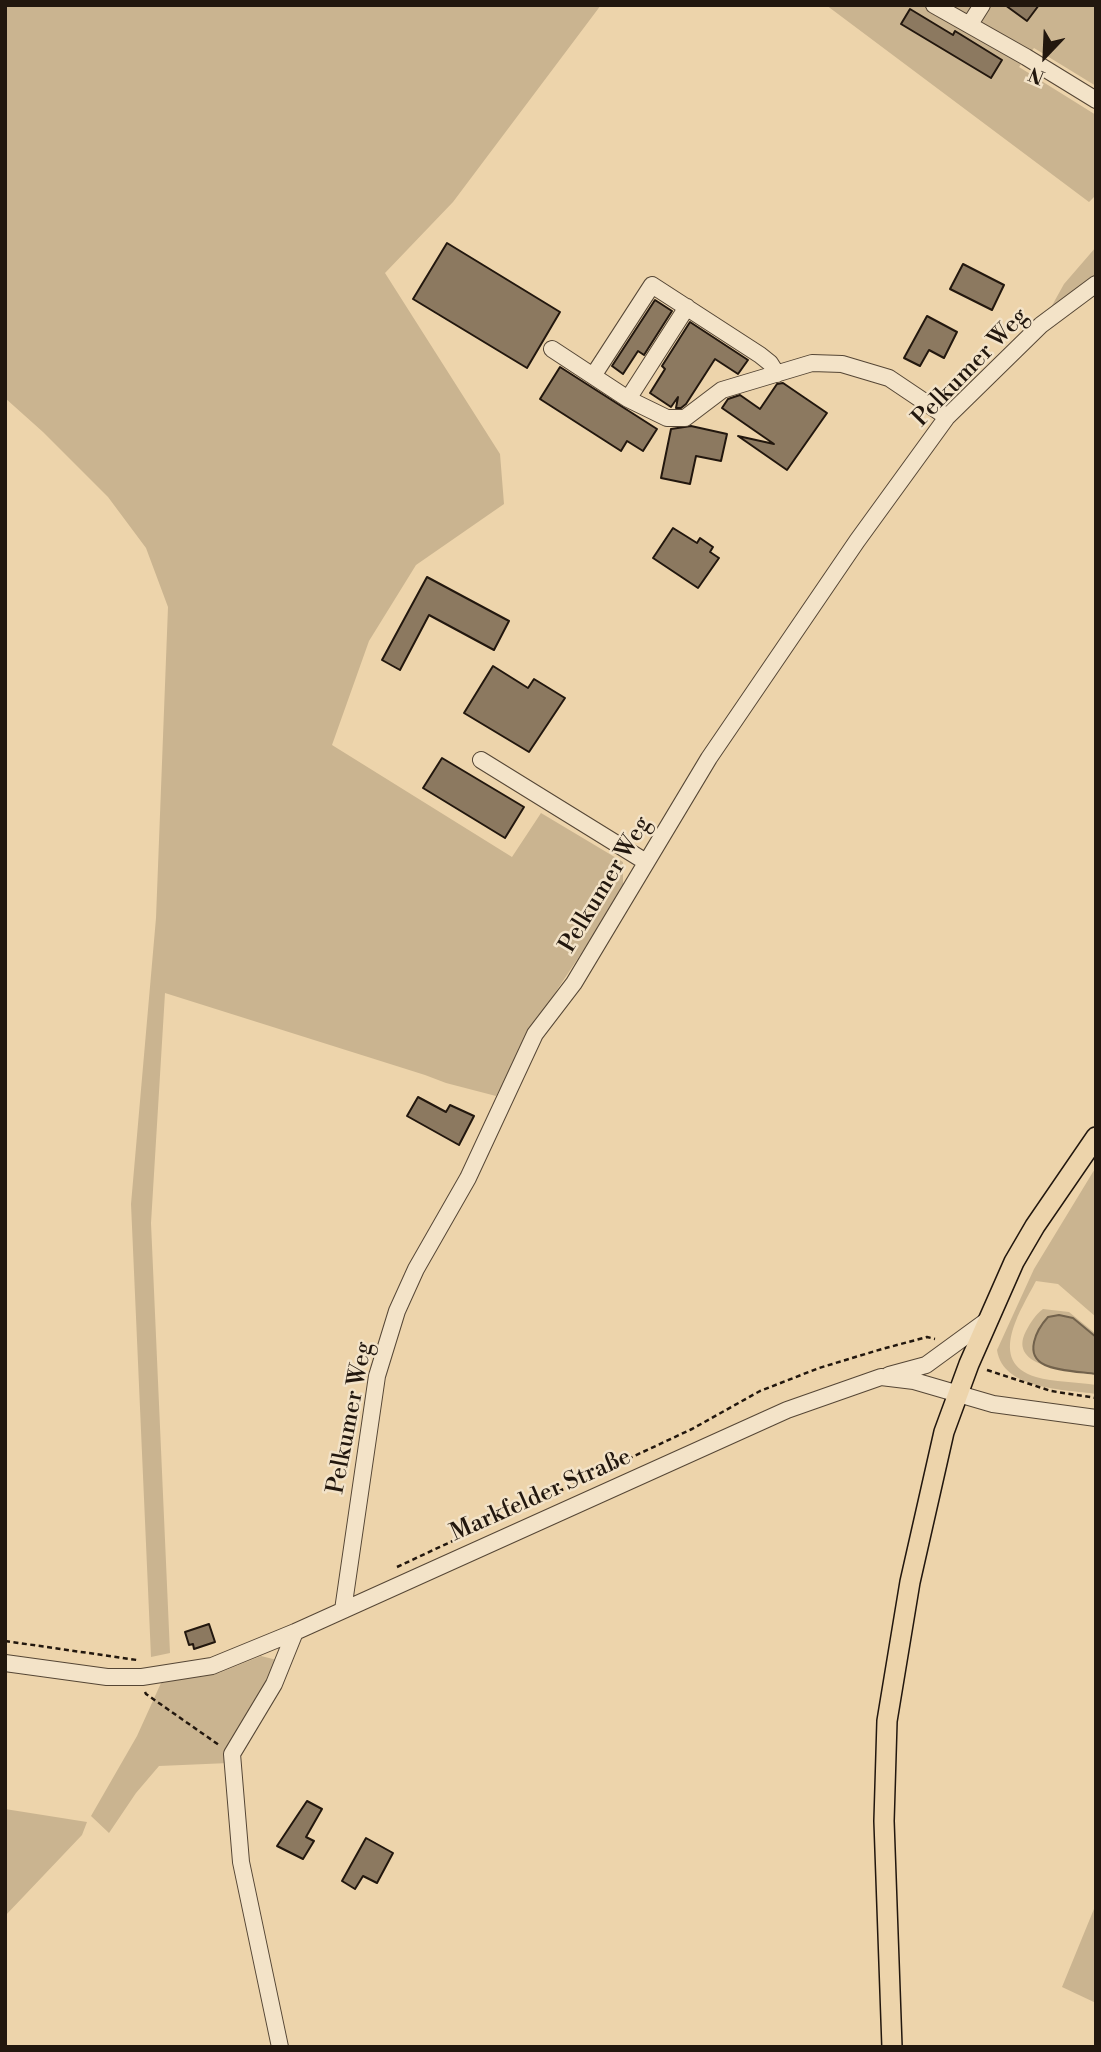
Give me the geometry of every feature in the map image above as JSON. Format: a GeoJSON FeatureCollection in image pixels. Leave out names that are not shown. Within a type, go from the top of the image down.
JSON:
{"type":"FeatureCollection","features":[{"type":"Feature","properties":{"kind":"main road"},"geometry":{"type":"LineString","coordinates":[[892,2047],[884,1821],[887,1721],[910,1582],[944,1432],[957,1393],[1014,1262],[1035,1226],[1096,1137]]}},
{"type":"Feature","properties":{"kind":"street"},"geometry":{"type":"LineString","coordinates":[[934,5],[1096,100]]}},
{"type":"Feature","properties":{"kind":"street"},"geometry":{"type":"LineString","coordinates":[[970,24],[982,5]]}},
{"type":"Feature","properties":{"kind":"street","name":"Pelkumer Weg"},"geometry":{"type":"LineString","coordinates":[[343,1609],[377,1376],[397,1311],[416,1269],[468,1178],[535,1034],[574,984],[716,747],[857,541],[947,417],[1041,325],[1096,284]]}},
{"type":"Feature","properties":{"kind":"street"},"geometry":{"type":"LineString","coordinates":[[593,376],[652,285],[767,360],[777,374]]}},
{"type":"Feature","properties":{"kind":"street"},"geometry":{"type":"LineString","coordinates":[[628,399],[687,307]]}},
{"type":"Feature","properties":{"kind":"street"},"geometry":{"type":"LineString","coordinates":[[552,349],[628,399],[662,416],[682,419],[722,390],[813,363],[842,365],[889,378],[947,417]]}},
{"type":"Feature","properties":{"kind":"street"},"geometry":{"type":"LineString","coordinates":[[481,760],[646,862]]}},
{"type":"Feature","properties":{"kind":"street"},"geometry":{"type":"LineString","coordinates":[[881,1377],[926,1365],[989,1319]]}},
{"type":"Feature","properties":{"kind":"street","name":"Markfelder Straße"},"geometry":{"type":"LineString","coordinates":[[5,1663],[107,1677],[143,1669],[212,1666],[295,1632],[787,1410],[881,1377],[914,1381],[993,1404],[1096,1418]]}},
{"type":"Feature","properties":{"kind":"street"},"geometry":{"type":"LineString","coordinates":[[280,2047],[241,1862],[232,1754],[274,1684],[295,1632]]}},
{"type":"Feature","properties":{"kind":"path"},"geometry":{"type":"LineString","coordinates":[[5,1641],[143,1669],[146,1694],[232,1754]]}},
{"type":"Feature","properties":{"kind":"shaded area"},"geometry":{"type":"Polygon","coordinates":[[[5,5],[601,5],[453,202],[385,273],[500,454],[504,504],[416,565],[369,641],[332,745],[512,857],[541,813],[623,862],[623,890],[551,999],[496,1096],[446,1083],[165,993],[151,1223],[170,1653],[151,1657],[131,1204],[156,918],[168,607],[146,548],[108,497],[5,398],[5,5]]]}},
{"type":"Feature","properties":{"kind":"shaded area"},"geometry":{"type":"Polygon","coordinates":[[[826,5],[1096,5],[1096,86],[1034,48],[1019,67],[1096,115],[1096,195],[1089,202],[826,5]]]}},
{"type":"Feature","properties":{"kind":"shaded area"},"geometry":{"type":"Polygon","coordinates":[[[1096,247],[1096,276],[1049,311],[1064,284],[1096,247]]]}},
{"type":"Feature","properties":{"kind":"shaded area"},"geometry":{"type":"Polygon","coordinates":[[[1096,1167],[1096,1317],[1058,1284],[1036,1281],[1016,1320],[1010,1348],[1013,1360],[1021,1370],[1043,1379],[1096,1385],[1096,1394],[1052,1388],[1023,1380],[1010,1373],[997,1350],[1034,1269],[1096,1167]]]}},
{"type":"Feature","properties":{"kind":"shaded area"},"geometry":{"type":"Polygon","coordinates":[[[1043,1309],[1069,1312],[1096,1334],[1096,1337],[1073,1318],[1033,1350],[1037,1357],[1060,1369],[1096,1374],[1059,1369],[1045,1366],[1025,1353],[1022,1344],[1026,1331],[1043,1309]]]}},
{"type":"Feature","properties":{"kind":"shaded area"},"geometry":{"type":"Polygon","coordinates":[[[1059,1315],[1073,1318],[1096,1337],[1096,1374],[1063,1370],[1038,1361],[1033,1349],[1036,1335],[1048,1317],[1059,1315]]]}},
{"type":"Feature","properties":{"kind":"shaded area"},"geometry":{"type":"Polygon","coordinates":[[[261,1656],[277,1660],[229,1763],[159,1766],[136,1793],[109,1833],[91,1816],[137,1736],[161,1683],[219,1673],[261,1656]]]}},
{"type":"Feature","properties":{"kind":"shaded area"},"geometry":{"type":"Polygon","coordinates":[[[5,1809],[87,1822],[82,1835],[5,1916],[5,1809]]]}},
{"type":"Feature","properties":{"kind":"shaded area"},"geometry":{"type":"Polygon","coordinates":[[[1096,1904],[1096,2003],[1062,1987],[1096,1904]]]}},
{"type":"Feature","properties":{"kind":"building"},"geometry":{"type":"Polygon","coordinates":[[[1005,5],[1039,5],[1027,21],[1005,5]]]}},
{"type":"Feature","properties":{"kind":"building"},"geometry":{"type":"Polygon","coordinates":[[[910,9],[953,35],[955,31],[1002,60],[991,78],[901,24],[910,9]]]}},
{"type":"Feature","properties":{"kind":"building"},"geometry":{"type":"Polygon","coordinates":[[[447,243],[560,312],[527,368],[413,299],[447,243]]]}},
{"type":"Feature","properties":{"kind":"building"},"geometry":{"type":"Polygon","coordinates":[[[963,264],[1004,285],[992,310],[950,289],[963,264]]]}},
{"type":"Feature","properties":{"kind":"building"},"geometry":{"type":"Polygon","coordinates":[[[655,300],[672,311],[644,355],[638,351],[623,374],[612,366],[655,300]]]}},
{"type":"Feature","properties":{"kind":"building"},"geometry":{"type":"Polygon","coordinates":[[[927,316],[957,332],[944,358],[929,350],[920,366],[904,358],[927,316]]]}},
{"type":"Feature","properties":{"kind":"building"},"geometry":{"type":"Polygon","coordinates":[[[690,322],[748,360],[738,374],[715,359],[686,404],[676,408],[678,397],[671,407],[650,393],[665,369],[662,366],[690,322]]]}},
{"type":"Feature","properties":{"kind":"building"},"geometry":{"type":"Polygon","coordinates":[[[560,367],[657,429],[643,451],[627,441],[621,451],[540,399],[560,367]]]}},
{"type":"Feature","properties":{"kind":"building"},"geometry":{"type":"Polygon","coordinates":[[[783,383],[827,413],[787,470],[738,436],[774,444],[722,408],[728,399],[740,395],[760,409],[777,384],[783,383]]]}},
{"type":"Feature","properties":{"kind":"building"},"geometry":{"type":"Polygon","coordinates":[[[691,426],[727,434],[721,461],[696,456],[690,484],[661,478],[671,429],[691,426]]]}},
{"type":"Feature","properties":{"kind":"building"},"geometry":{"type":"Polygon","coordinates":[[[673,528],[697,543],[700,538],[713,547],[710,552],[719,558],[698,588],[653,558],[673,528]]]}},
{"type":"Feature","properties":{"kind":"building"},"geometry":{"type":"Polygon","coordinates":[[[427,577],[509,621],[494,650],[429,615],[400,670],[382,660],[427,577]]]}},
{"type":"Feature","properties":{"kind":"building"},"geometry":{"type":"Polygon","coordinates":[[[493,666],[528,688],[534,679],[565,698],[529,752],[464,713],[493,666]]]}},
{"type":"Feature","properties":{"kind":"building"},"geometry":{"type":"Polygon","coordinates":[[[442,758],[524,807],[505,838],[423,788],[442,758]]]}},
{"type":"Feature","properties":{"kind":"building"},"geometry":{"type":"Polygon","coordinates":[[[418,1097],[446,1112],[450,1105],[474,1116],[459,1145],[407,1116],[418,1097]]]}},
{"type":"Feature","properties":{"kind":"building"},"geometry":{"type":"Polygon","coordinates":[[[209,1624],[215,1642],[194,1649],[193,1644],[189,1645],[185,1632],[209,1624]]]}},
{"type":"Feature","properties":{"kind":"building"},"geometry":{"type":"Polygon","coordinates":[[[307,1801],[322,1809],[306,1837],[314,1841],[303,1859],[277,1846],[307,1801]]]}},
{"type":"Feature","properties":{"kind":"building"},"geometry":{"type":"Polygon","coordinates":[[[366,1838],[393,1853],[377,1883],[363,1876],[355,1889],[342,1881],[366,1838]]]}}]}
